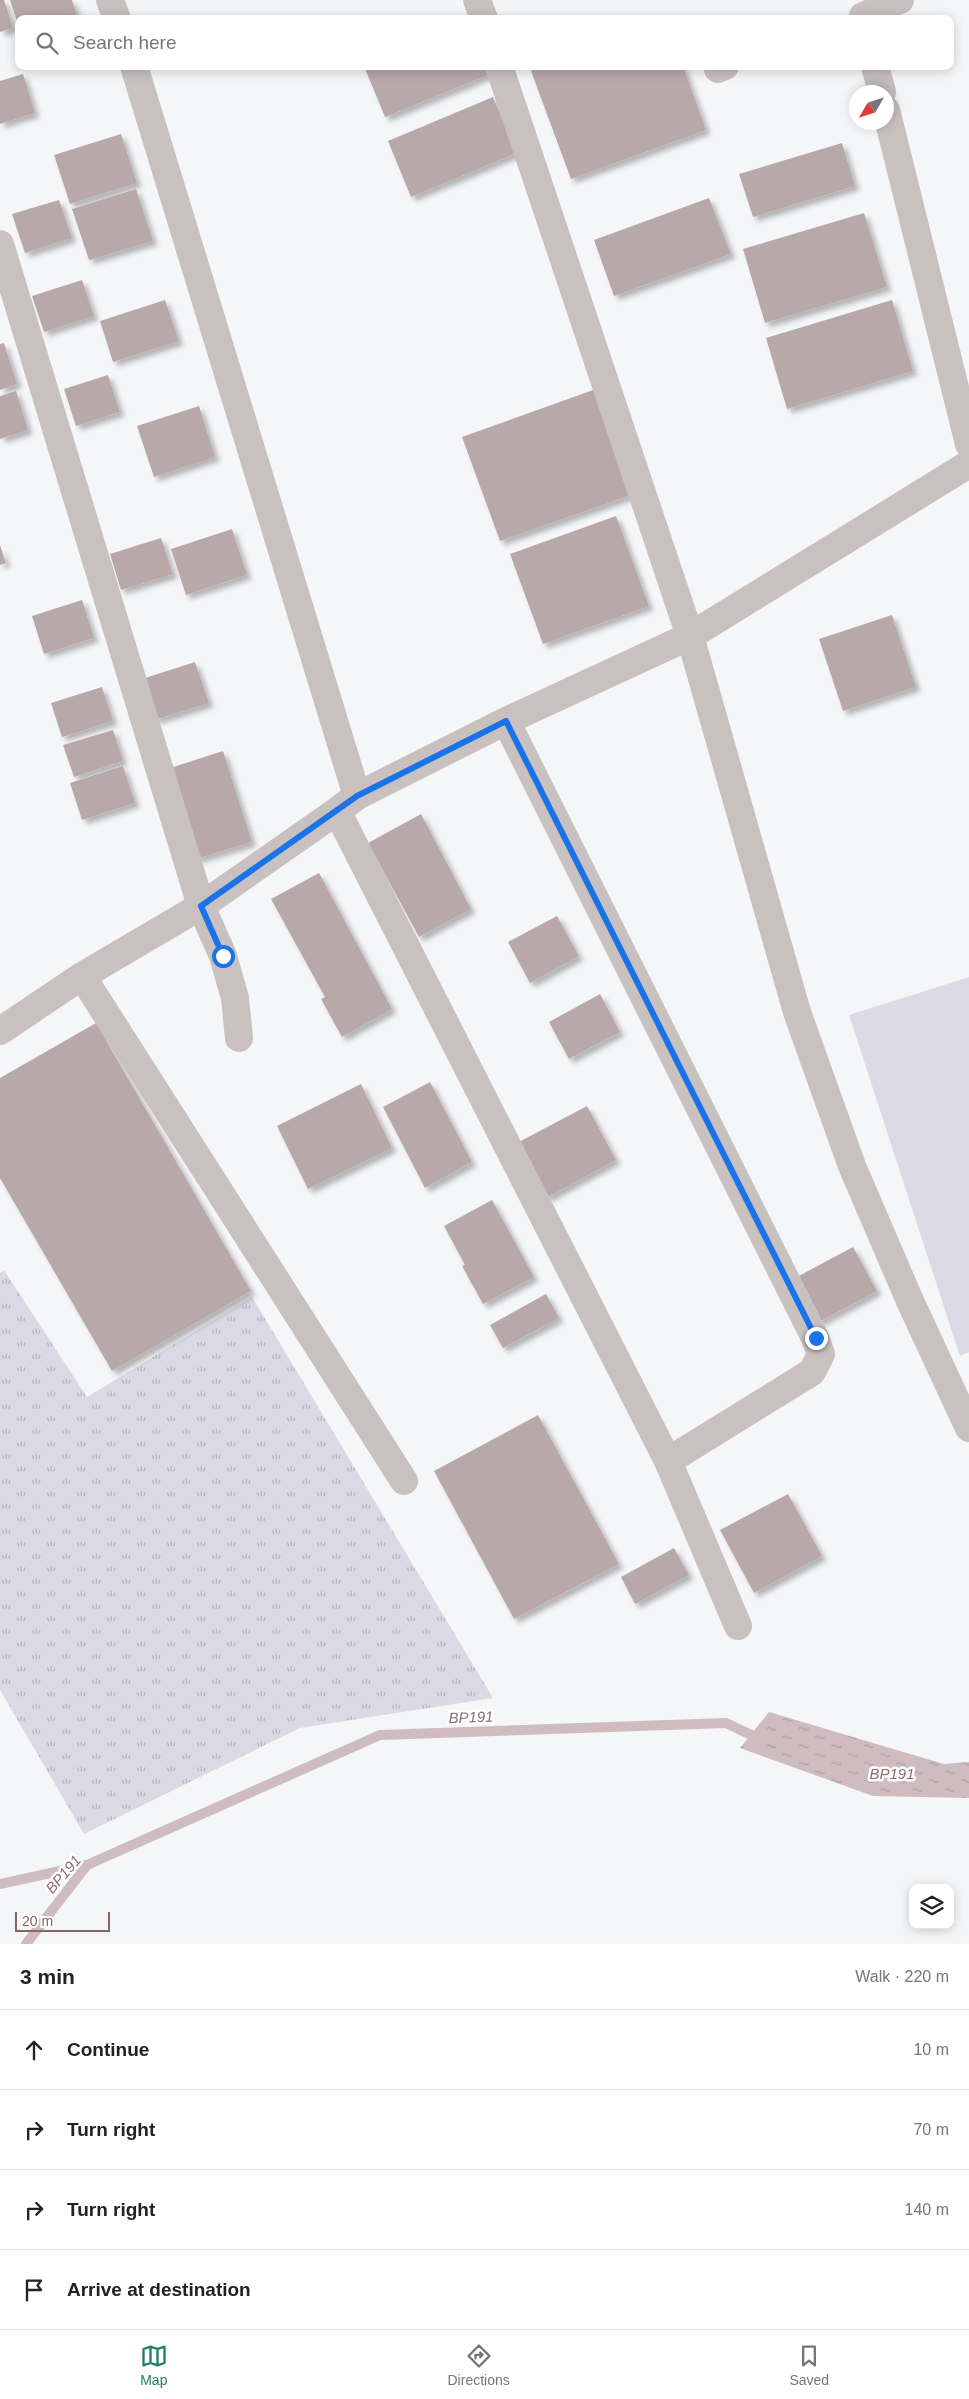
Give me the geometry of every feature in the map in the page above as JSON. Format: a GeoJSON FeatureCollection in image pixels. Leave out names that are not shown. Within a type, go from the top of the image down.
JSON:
{"type":"FeatureCollection","features":[{"type":"Feature","properties":{"kind":"street"},"geometry":{"type":"LineString","coordinates":[[110,0],[116,15]]}},
{"type":"Feature","properties":{"kind":"street"},"geometry":{"type":"LineString","coordinates":[[477,0],[483,15]]}},
{"type":"Feature","properties":{"kind":"street"},"geometry":{"type":"LineString","coordinates":[[868,15],[900,0]]}},
{"type":"Feature","properties":{"kind":"street"},"geometry":{"type":"LineString","coordinates":[[135,70],[347,804],[668,1461],[738,1626]]}},
{"type":"Feature","properties":{"kind":"street"},"geometry":{"type":"LineString","coordinates":[[501,70],[690,636],[797,1012],[852,1166],[910,1300],[969,1428]]}},
{"type":"Feature","properties":{"kind":"street"},"geometry":{"type":"LineString","coordinates":[[877,70],[880,85]]}},
{"type":"Feature","properties":{"kind":"street"},"geometry":{"type":"LineString","coordinates":[[891,130],[969,444]]}},
{"type":"Feature","properties":{"kind":"street"},"geometry":{"type":"LineString","coordinates":[[0,244],[6,285],[201,906],[223,956],[235,998],[239,1038]]}},
{"type":"Feature","properties":{"kind":"street"},"geometry":{"type":"LineString","coordinates":[[0,1031],[82,976],[201,906],[347,804],[506,721],[690,636],[969,464]]}},
{"type":"Feature","properties":{"kind":"street"},"geometry":{"type":"LineString","coordinates":[[506,721],[816,1338],[821,1354],[812,1372],[668,1461]]}},
{"type":"Feature","properties":{"kind":"street"},"geometry":{"type":"LineString","coordinates":[[82,976],[404,1481]]}},
{"type":"Feature","properties":{"kind":"green space"},"geometry":{"type":"Polygon","coordinates":[[[969,977],[969,1352],[960,1356],[849,1015],[969,977]]]}},
{"type":"Feature","properties":{"kind":"green space"},"geometry":{"type":"Polygon","coordinates":[[[4,1270],[87,1397],[252,1297],[493,1698],[300,1728],[84,1834],[0,1690],[0,1273],[4,1270]]]}},
{"type":"Feature","properties":{"kind":"water"},"geometry":{"type":"Polygon","coordinates":[[[769,1712],[944,1764],[969,1762],[969,1798],[873,1796],[740,1748],[769,1712]]]}},
{"type":"Feature","properties":{"kind":"building"},"geometry":{"type":"Polygon","coordinates":[[[0,0],[4,0],[13,28],[0,32],[0,0]]]}},
{"type":"Feature","properties":{"kind":"building"},"geometry":{"type":"Polygon","coordinates":[[[10,0],[72,0],[77,15],[15,15],[10,0]]]}},
{"type":"Feature","properties":{"kind":"building"},"geometry":{"type":"Polygon","coordinates":[[[366,70],[486,70],[488,75],[385,117],[366,70]]]}},
{"type":"Feature","properties":{"kind":"building"},"geometry":{"type":"Polygon","coordinates":[[[684,70],[706,130],[571,179],[531,71],[684,70]]]}},
{"type":"Feature","properties":{"kind":"building"},"geometry":{"type":"Polygon","coordinates":[[[23,74],[35,113],[0,124],[0,81],[23,74]]]}},
{"type":"Feature","properties":{"kind":"building"},"geometry":{"type":"Polygon","coordinates":[[[493,97],[517,153],[411,197],[388,141],[493,97]]]}},
{"type":"Feature","properties":{"kind":"building"},"geometry":{"type":"Polygon","coordinates":[[[121,134],[137,183],[70,204],[54,155],[121,134]]]}},
{"type":"Feature","properties":{"kind":"building"},"geometry":{"type":"Polygon","coordinates":[[[842,143],[855,186],[753,217],[739,174],[842,143]]]}},
{"type":"Feature","properties":{"kind":"building"},"geometry":{"type":"Polygon","coordinates":[[[136,189],[153,241],[89,260],[72,209],[136,189]]]}},
{"type":"Feature","properties":{"kind":"building"},"geometry":{"type":"Polygon","coordinates":[[[709,198],[731,254],[614,296],[594,240],[709,198]]]}},
{"type":"Feature","properties":{"kind":"building"},"geometry":{"type":"Polygon","coordinates":[[[59,200],[72,238],[25,253],[12,214],[59,200]]]}},
{"type":"Feature","properties":{"kind":"building"},"geometry":{"type":"Polygon","coordinates":[[[864,213],[887,287],[765,323],[743,249],[864,213]]]}},
{"type":"Feature","properties":{"kind":"building"},"geometry":{"type":"Polygon","coordinates":[[[82,280],[94,316],[44,332],[32,296],[82,280]]]}},
{"type":"Feature","properties":{"kind":"building"},"geometry":{"type":"Polygon","coordinates":[[[165,300],[179,341],[113,362],[100,321],[165,300]]]}},
{"type":"Feature","properties":{"kind":"building"},"geometry":{"type":"Polygon","coordinates":[[[892,300],[913,371],[787,409],[766,338],[892,300]]]}},
{"type":"Feature","properties":{"kind":"building"},"geometry":{"type":"Polygon","coordinates":[[[4,343],[17,384],[0,390],[0,344],[4,343]]]}},
{"type":"Feature","properties":{"kind":"building"},"geometry":{"type":"Polygon","coordinates":[[[108,375],[120,412],[76,426],[64,389],[108,375]]]}},
{"type":"Feature","properties":{"kind":"building"},"geometry":{"type":"Polygon","coordinates":[[[596,389],[634,494],[500,541],[462,437],[596,389]]]}},
{"type":"Feature","properties":{"kind":"building"},"geometry":{"type":"Polygon","coordinates":[[[16,391],[28,430],[0,439],[0,396],[16,391]]]}},
{"type":"Feature","properties":{"kind":"building"},"geometry":{"type":"Polygon","coordinates":[[[199,406],[215,457],[154,477],[137,426],[199,406]]]}},
{"type":"Feature","properties":{"kind":"building"},"geometry":{"type":"Polygon","coordinates":[[[616,516],[649,606],[543,644],[510,554],[616,516]]]}},
{"type":"Feature","properties":{"kind":"building"},"geometry":{"type":"Polygon","coordinates":[[[232,529],[247,575],[186,595],[171,549],[232,529]]]}},
{"type":"Feature","properties":{"kind":"building"},"geometry":{"type":"Polygon","coordinates":[[[161,538],[173,574],[121,590],[110,554],[161,538]]]}},
{"type":"Feature","properties":{"kind":"building"},"geometry":{"type":"Polygon","coordinates":[[[0,545],[6,563],[0,565],[0,545]]]}},
{"type":"Feature","properties":{"kind":"building"},"geometry":{"type":"Polygon","coordinates":[[[82,600],[94,638],[44,654],[32,616],[82,600]]]}},
{"type":"Feature","properties":{"kind":"building"},"geometry":{"type":"Polygon","coordinates":[[[892,615],[916,687],[843,711],[819,639],[892,615]]]}},
{"type":"Feature","properties":{"kind":"building"},"geometry":{"type":"Polygon","coordinates":[[[195,662],[209,703],[155,720],[142,679],[195,662]]]}},
{"type":"Feature","properties":{"kind":"building"},"geometry":{"type":"Polygon","coordinates":[[[102,687],[113,721],[62,737],[51,703],[102,687]]]}},
{"type":"Feature","properties":{"kind":"building"},"geometry":{"type":"Polygon","coordinates":[[[113,730],[123,761],[74,777],[63,745],[113,730]]]}},
{"type":"Feature","properties":{"kind":"building"},"geometry":{"type":"Polygon","coordinates":[[[223,751],[252,842],[196,859],[167,769],[223,751]]]}},
{"type":"Feature","properties":{"kind":"building"},"geometry":{"type":"Polygon","coordinates":[[[123,766],[135,803],[82,820],[70,783],[123,766]]]}},
{"type":"Feature","properties":{"kind":"building"},"geometry":{"type":"Polygon","coordinates":[[[421,814],[471,909],[419,937],[368,843],[421,814]]]}},
{"type":"Feature","properties":{"kind":"building"},"geometry":{"type":"Polygon","coordinates":[[[319,873],[392,1009],[342,1037],[321,999],[325,997],[271,899],[319,873]]]}},
{"type":"Feature","properties":{"kind":"building"},"geometry":{"type":"Polygon","coordinates":[[[557,916],[579,956],[530,983],[508,942],[557,916]]]}},
{"type":"Feature","properties":{"kind":"building"},"geometry":{"type":"Polygon","coordinates":[[[600,994],[620,1032],[569,1059],[549,1022],[600,994]]]}},
{"type":"Feature","properties":{"kind":"building"},"geometry":{"type":"Polygon","coordinates":[[[96,1023],[251,1291],[112,1371],[0,1178],[0,1078],[96,1023]]]}},
{"type":"Feature","properties":{"kind":"building"},"geometry":{"type":"Polygon","coordinates":[[[430,1082],[472,1162],[425,1188],[383,1107],[430,1082]]]}},
{"type":"Feature","properties":{"kind":"building"},"geometry":{"type":"Polygon","coordinates":[[[361,1084],[392,1148],[308,1189],[277,1126],[361,1084]]]}},
{"type":"Feature","properties":{"kind":"building"},"geometry":{"type":"Polygon","coordinates":[[[587,1106],[616,1160],[546,1198],[517,1143],[587,1106]]]}},
{"type":"Feature","properties":{"kind":"building"},"geometry":{"type":"Polygon","coordinates":[[[492,1200],[534,1277],[483,1304],[462,1266],[465,1265],[444,1226],[492,1200]]]}},
{"type":"Feature","properties":{"kind":"building"},"geometry":{"type":"Polygon","coordinates":[[[853,1247],[877,1291],[819,1322],[795,1278],[853,1247]]]}},
{"type":"Feature","properties":{"kind":"building"},"geometry":{"type":"Polygon","coordinates":[[[546,1294],[559,1318],[503,1348],[490,1325],[546,1294]]]}},
{"type":"Feature","properties":{"kind":"building"},"geometry":{"type":"Polygon","coordinates":[[[538,1415],[619,1564],[514,1619],[434,1471],[538,1415]]]}},
{"type":"Feature","properties":{"kind":"building"},"geometry":{"type":"Polygon","coordinates":[[[788,1494],[822,1556],[754,1593],[720,1530],[788,1494]]]}},
{"type":"Feature","properties":{"kind":"building"},"geometry":{"type":"Polygon","coordinates":[[[674,1548],[689,1575],[635,1604],[621,1577],[674,1548]]]}},
{"type":"Feature","properties":{"kind":"waterway","name":"BP191"},"geometry":{"type":"LineString","coordinates":[[26,1944],[87,1865],[380,1735],[726,1723],[762,1740]]}},
{"type":"Feature","properties":{"kind":"waterway"},"geometry":{"type":"LineString","coordinates":[[0,1884],[87,1865]]}},
{"type":"Feature","properties":{"kind":"route"},"geometry":{"type":"LineString","coordinates":[[223,956],[201,906],[357,796],[506,721],[816,1338]]}}]}
